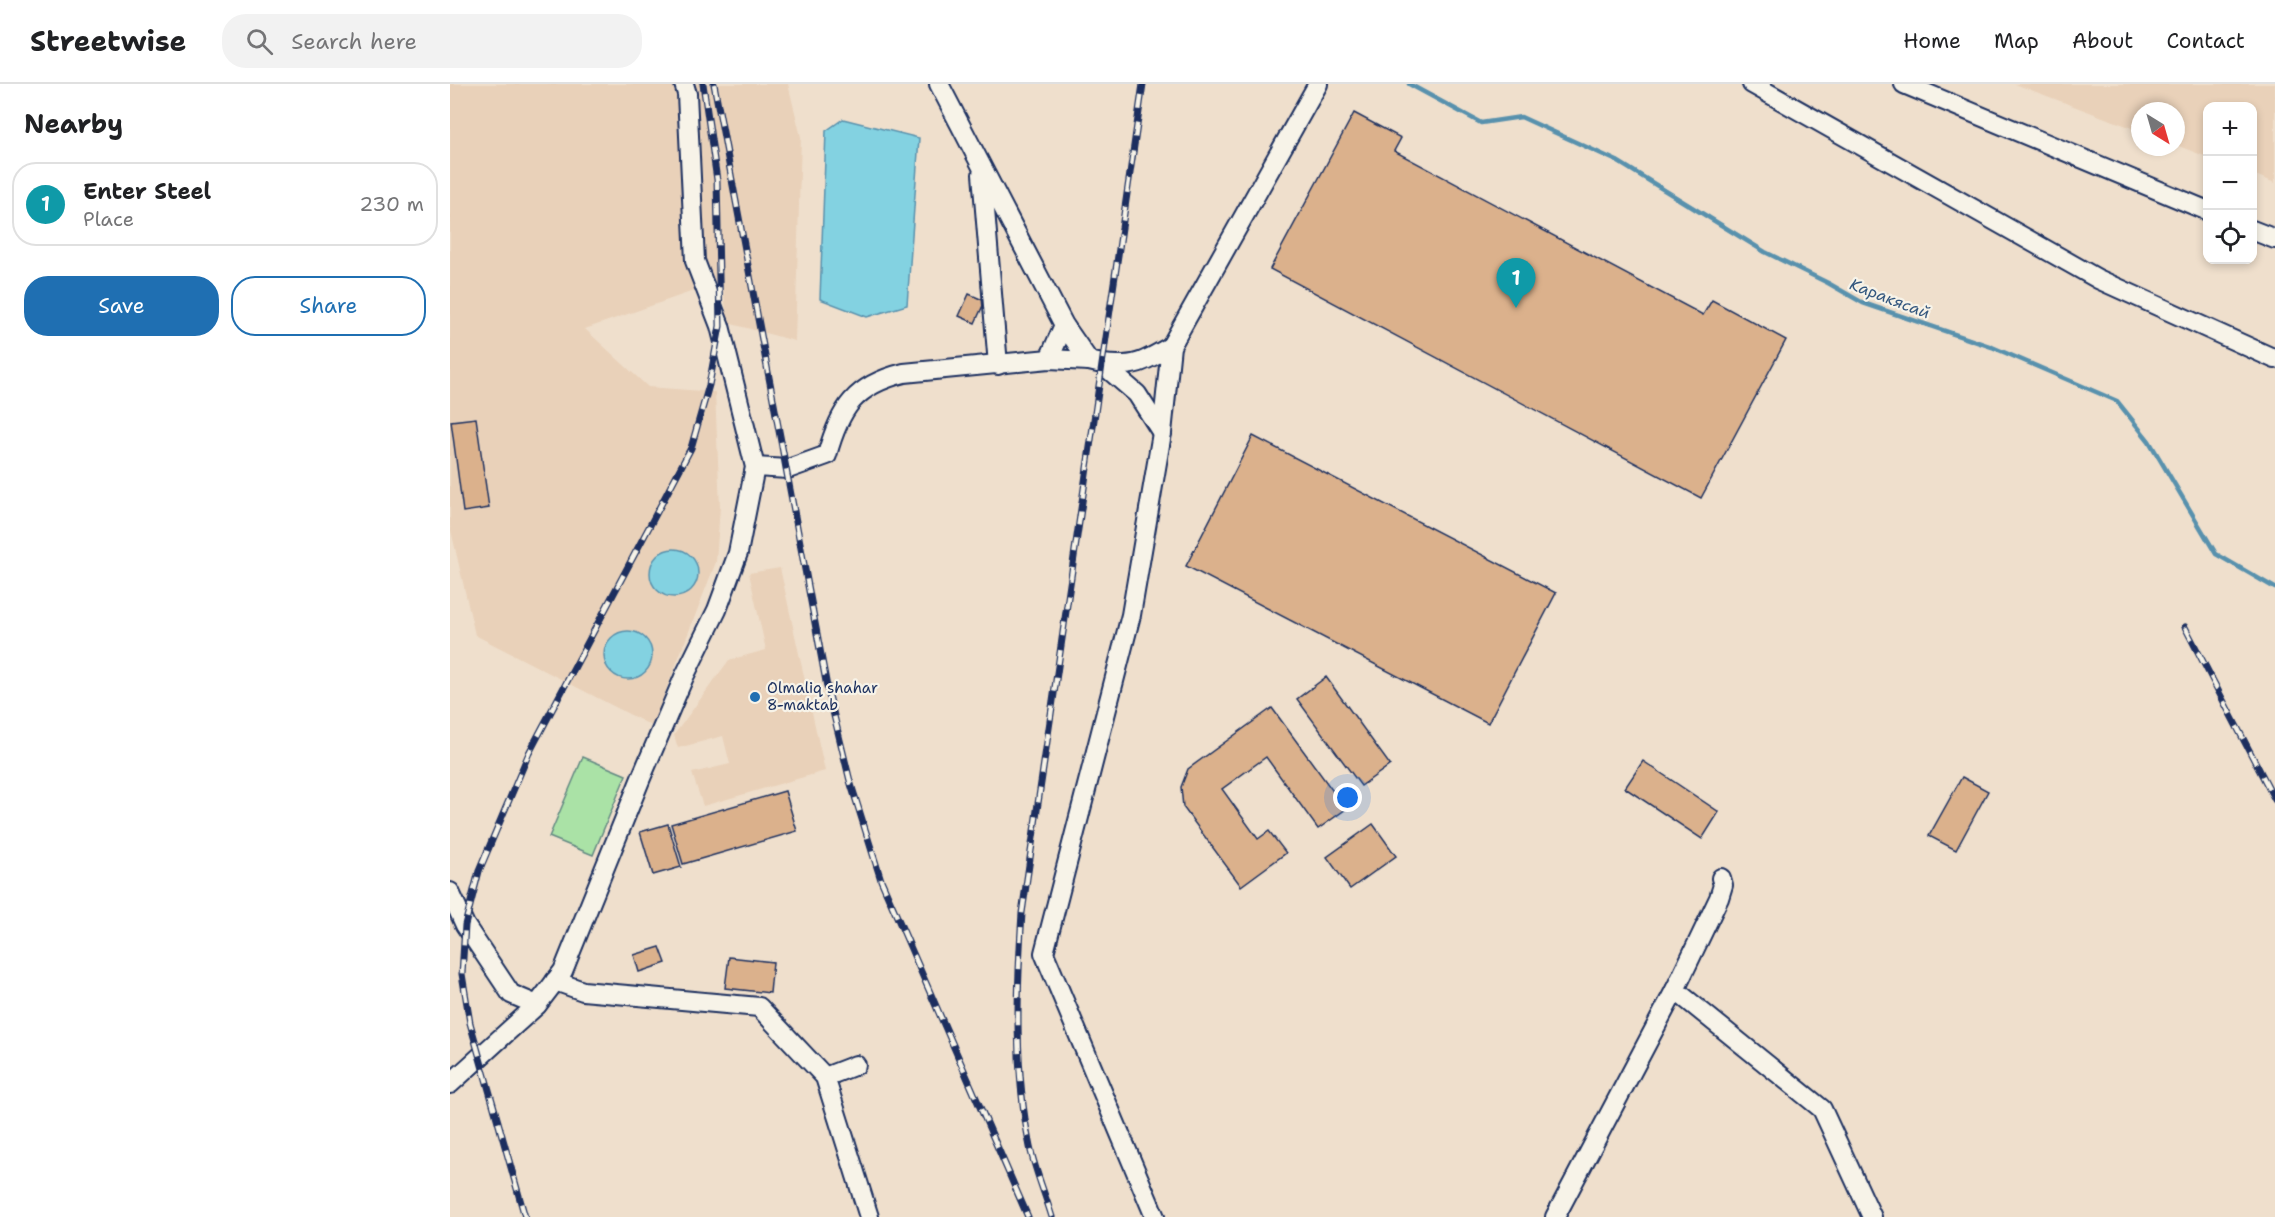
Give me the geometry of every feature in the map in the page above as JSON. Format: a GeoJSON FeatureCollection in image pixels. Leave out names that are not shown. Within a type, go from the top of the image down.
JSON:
{"type":"FeatureCollection","features":[{"type":"Feature","properties":{"kind":"street"},"geometry":{"type":"LineString","coordinates":[[450,1084],[537,1005],[563,971],[640,778],[684,677],[717,610],[738,553],[755,467],[720,326],[695,261],[687,94],[684,84]]}},
{"type":"Feature","properties":{"kind":"street"},"geometry":{"type":"LineString","coordinates":[[939,84],[1064,325],[1095,363],[1137,394],[1162,433]]}},
{"type":"Feature","properties":{"kind":"street"},"geometry":{"type":"LineString","coordinates":[[1155,1217],[1044,953],[1131,615],[1162,433],[1171,346],[1318,84]]}},
{"type":"Feature","properties":{"kind":"street"},"geometry":{"type":"LineString","coordinates":[[1752,84],[2098,279],[2275,359]]}},
{"type":"Feature","properties":{"kind":"street"},"geometry":{"type":"LineString","coordinates":[[1904,84],[2206,210]]}},
{"type":"Feature","properties":{"kind":"street"},"geometry":{"type":"LineString","coordinates":[[981,166],[999,365]]}},
{"type":"Feature","properties":{"kind":"street"},"geometry":{"type":"LineString","coordinates":[[2257,232],[2275,239]]}},
{"type":"Feature","properties":{"kind":"street"},"geometry":{"type":"LineString","coordinates":[[1049,359],[1064,325]]}},
{"type":"Feature","properties":{"kind":"street"},"geometry":{"type":"LineString","coordinates":[[755,467],[788,469],[827,455],[834,431],[844,410],[859,395],[881,379],[904,373],[1049,359],[1123,367],[1147,360],[1171,346]]}},
{"type":"Feature","properties":{"kind":"street"},"geometry":{"type":"LineString","coordinates":[[1555,1217],[1675,990],[1719,898],[1723,885],[1721,878]]}},
{"type":"Feature","properties":{"kind":"street"},"geometry":{"type":"LineString","coordinates":[[450,892],[465,925],[512,994],[537,1005]]}},
{"type":"Feature","properties":{"kind":"street"},"geometry":{"type":"LineString","coordinates":[[555,981],[583,992],[759,1007],[825,1077],[869,1217]]}},
{"type":"Feature","properties":{"kind":"street"},"geometry":{"type":"LineString","coordinates":[[1675,990],[1822,1109],[1872,1217]]}},
{"type":"Feature","properties":{"kind":"street"},"geometry":{"type":"LineString","coordinates":[[825,1077],[856,1065]]}},
{"type":"Feature","properties":{"kind":"shaded area"},"geometry":{"type":"Polygon","coordinates":[[[450,84],[788,84],[801,137],[795,341],[728,323],[722,281],[585,329],[648,387],[715,392],[720,507],[716,562],[652,726],[475,635],[450,526],[450,84]]]}},
{"type":"Feature","properties":{"kind":"shaded area"},"geometry":{"type":"Polygon","coordinates":[[[2015,84],[2275,84],[2275,183],[2257,176],[2257,102],[2203,102],[2203,155],[2185,148],[2185,102],[2131,102],[2131,128],[2015,84]]]}},
{"type":"Feature","properties":{"kind":"shaded area","name":"Olmaliq shahar 8-maktab"},"geometry":{"type":"Polygon","coordinates":[[[780,568],[825,771],[703,806],[692,773],[730,764],[723,736],[678,748],[674,735],[729,660],[766,650],[749,573],[780,568]]]}},
{"type":"Feature","properties":{"kind":"green space"},"geometry":{"type":"Polygon","coordinates":[[[583,757],[626,775],[593,855],[549,837],[583,757]]]}},
{"type":"Feature","properties":{"kind":"water"},"geometry":{"type":"Polygon","coordinates":[[[843,119],[919,138],[907,305],[867,317],[820,299],[826,131],[843,119]]]}},
{"type":"Feature","properties":{"kind":"water"},"geometry":{"type":"Polygon","coordinates":[[[674,549],[691,556],[698,573],[691,590],[674,597],[657,590],[650,573],[657,556],[674,549]]]}},
{"type":"Feature","properties":{"kind":"water"},"geometry":{"type":"Polygon","coordinates":[[[628,631],[645,638],[652,655],[645,672],[628,679],[611,672],[604,655],[611,638],[628,631]]]}},
{"type":"Feature","properties":{"kind":"building"},"geometry":{"type":"Polygon","coordinates":[[[1354,113],[1401,138],[1394,151],[1703,315],[1712,300],[1786,340],[1701,498],[1270,269],[1354,113]]]}},
{"type":"Feature","properties":{"kind":"building"},"geometry":{"type":"Polygon","coordinates":[[[969,294],[985,301],[975,323],[959,316],[969,294]]]}},
{"type":"Feature","properties":{"kind":"building"},"geometry":{"type":"Polygon","coordinates":[[[476,418],[489,508],[463,512],[451,421],[476,418]]]}},
{"type":"Feature","properties":{"kind":"building"},"geometry":{"type":"Polygon","coordinates":[[[1253,436],[1556,593],[1488,723],[1186,566],[1253,436]]]}},
{"type":"Feature","properties":{"kind":"building"},"geometry":{"type":"Polygon","coordinates":[[[1326,677],[1390,765],[1361,786],[1297,699],[1326,677]]]}},
{"type":"Feature","properties":{"kind":"building"},"geometry":{"type":"Polygon","coordinates":[[[1272,708],[1346,809],[1318,829],[1266,757],[1222,789],[1258,839],[1269,831],[1286,853],[1241,886],[1183,807],[1181,787],[1188,769],[1272,708]]]}},
{"type":"Feature","properties":{"kind":"building"},"geometry":{"type":"Polygon","coordinates":[[[1643,761],[1719,812],[1702,839],[1625,788],[1643,761]]]}},
{"type":"Feature","properties":{"kind":"building"},"geometry":{"type":"Polygon","coordinates":[[[1962,777],[1988,791],[1956,850],[1929,836],[1962,777]]]}},
{"type":"Feature","properties":{"kind":"building"},"geometry":{"type":"Polygon","coordinates":[[[785,791],[797,831],[683,864],[671,824],[785,791]]]}},
{"type":"Feature","properties":{"kind":"building"},"geometry":{"type":"Polygon","coordinates":[[[668,824],[681,867],[653,875],[640,832],[668,824]]]}},
{"type":"Feature","properties":{"kind":"building"},"geometry":{"type":"Polygon","coordinates":[[[1373,824],[1396,856],[1350,889],[1327,857],[1373,824]]]}},
{"type":"Feature","properties":{"kind":"building"},"geometry":{"type":"Polygon","coordinates":[[[660,947],[666,963],[639,972],[634,955],[660,947]]]}},
{"type":"Feature","properties":{"kind":"building"},"geometry":{"type":"Polygon","coordinates":[[[729,957],[773,962],[770,993],[725,988],[729,957]]]}},
{"type":"Feature","properties":{"kind":"waterway","name":"Каракясай"},"geometry":{"type":"LineString","coordinates":[[1409,84],[1481,123],[1521,117],[1617,161],[1765,252],[1863,303],[1992,347],[2117,401],[2149,441],[2216,554],[2275,588]]}},
{"type":"Feature","properties":{"kind":"railway"},"geometry":{"type":"LineString","coordinates":[[525,1217],[470,1023],[462,974],[465,925],[479,871],[529,753],[691,448],[709,385],[720,326],[717,180],[703,84]]}},
{"type":"Feature","properties":{"kind":"railway"},"geometry":{"type":"LineString","coordinates":[[714,84],[827,687],[850,781],[881,880],[1028,1217]]}},
{"type":"Feature","properties":{"kind":"railway"},"geometry":{"type":"LineString","coordinates":[[1052,1217],[1030,1147],[1021,1089],[1018,1001],[1022,913],[1143,84]]}},
{"type":"Feature","properties":{"kind":"railway"},"geometry":{"type":"LineString","coordinates":[[2185,627],[2275,800]]}},
{"type":"Feature","properties":{"kind":"place","name":"Enter Steel"},"geometry":{"type":"Point","coordinates":[1516,308]}},
{"type":"Feature","properties":{"kind":"place","name":"Olmaliq shahar 8-maktab"},"geometry":{"type":"Point","coordinates":[755,697]}}]}
